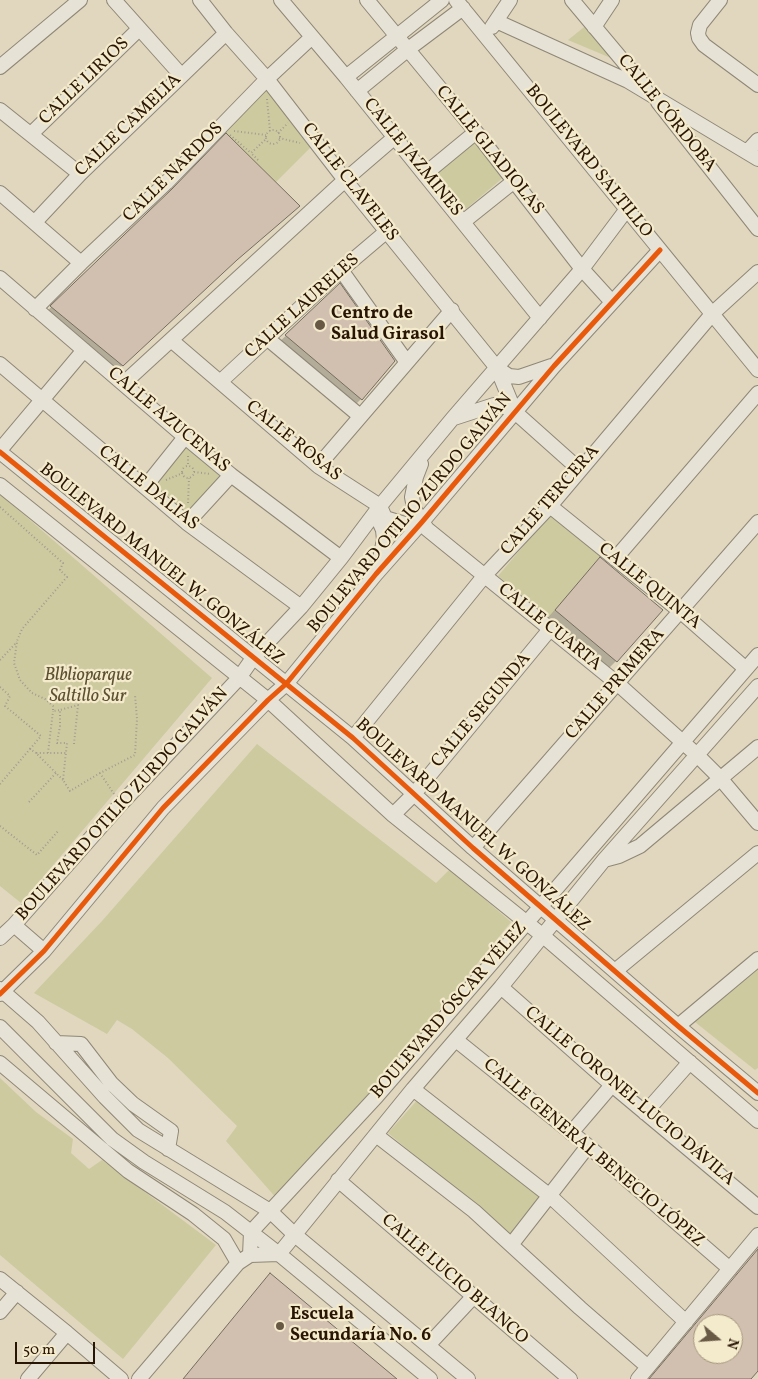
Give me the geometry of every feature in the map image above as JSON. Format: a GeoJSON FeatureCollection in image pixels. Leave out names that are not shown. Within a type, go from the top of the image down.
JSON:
{"type":"FeatureCollection","features":[{"type":"Feature","properties":{"kind":"street"},"geometry":{"type":"LineString","coordinates":[[0,67],[80,0]]}},
{"type":"Feature","properties":{"kind":"street"},"geometry":{"type":"LineString","coordinates":[[114,0],[181,75]]}},
{"type":"Feature","properties":{"kind":"street","name":"CALLE CLAVELES"},"geometry":{"type":"LineString","coordinates":[[200,0],[226,33],[267,79],[345,180],[497,368]]}},
{"type":"Feature","properties":{"kind":"street","name":"CALLE JAZMINES"},"geometry":{"type":"LineString","coordinates":[[281,0],[346,76],[540,318]]}},
{"type":"Feature","properties":{"kind":"street","name":"CALLE GLADIOLAS"},"geometry":{"type":"LineString","coordinates":[[367,0],[476,132],[513,182],[582,268],[612,302]]}},
{"type":"Feature","properties":{"kind":"street"},"geometry":{"type":"LineString","coordinates":[[346,76],[442,0]]}},
{"type":"Feature","properties":{"kind":"street"},"geometry":{"type":"LineString","coordinates":[[486,36],[510,0]]}},
{"type":"Feature","properties":{"kind":"street","name":"CALLE CÓRDOBA"},"geometry":{"type":"LineString","coordinates":[[572,0],[652,95],[758,228]]}},
{"type":"Feature","properties":{"kind":"street"},"geometry":{"type":"LineString","coordinates":[[594,27],[612,0]]}},
{"type":"Feature","properties":{"kind":"street"},"geometry":{"type":"LineString","coordinates":[[720,0],[700,25],[699,38],[704,45],[758,85]]}},
{"type":"Feature","properties":{"kind":"street"},"geometry":{"type":"LineString","coordinates":[[358,91],[459,4]]}},
{"type":"Feature","properties":{"kind":"street","name":"BOULEVARD SALTILLO"},"geometry":{"type":"LineString","coordinates":[[459,4],[758,370]]}},
{"type":"Feature","properties":{"kind":"street"},"geometry":{"type":"LineString","coordinates":[[496,21],[596,65],[652,95],[753,156],[758,140]]}},
{"type":"Feature","properties":{"kind":"street","name":"CALLE LIRIOS"},"geometry":{"type":"LineString","coordinates":[[31,134],[139,29]]}},
{"type":"Feature","properties":{"kind":"street","name":"CALLE CAMELIA"},"geometry":{"type":"LineString","coordinates":[[35,222],[80,174],[226,33]]}},
{"type":"Feature","properties":{"kind":"street","name":"CALLE NARDOS"},"geometry":{"type":"LineString","coordinates":[[35,309],[166,183],[267,79],[312,37]]}},
{"type":"Feature","properties":{"kind":"street"},"geometry":{"type":"LineString","coordinates":[[0,110],[80,174]]}},
{"type":"Feature","properties":{"kind":"street"},"geometry":{"type":"LineString","coordinates":[[425,174],[476,132]]}},
{"type":"Feature","properties":{"kind":"street"},"geometry":{"type":"LineString","coordinates":[[124,383],[345,180],[395,138]]}},
{"type":"Feature","properties":{"kind":"street"},"geometry":{"type":"LineString","coordinates":[[463,222],[513,182]]}},
{"type":"Feature","properties":{"kind":"street"},"geometry":{"type":"LineString","coordinates":[[0,193],[81,263]]}},
{"type":"Feature","properties":{"kind":"street","name":"BOULEVARD OTILIO ZURDO GALVÁN"},"geometry":{"type":"LineString","coordinates":[[0,938],[14,925],[120,805],[239,678],[253,658],[301,607],[380,506],[582,268],[627,209]]}},
{"type":"Feature","properties":{"kind":"street","name":"CALLE LAURELES"},"geometry":{"type":"LineString","coordinates":[[220,382],[341,270],[387,231]]}},
{"type":"Feature","properties":{"kind":"street","name":"BOULEVARD OTILIO ZURDO GALVÁN"},"geometry":{"type":"LineString","coordinates":[[1,992],[44,951],[163,808],[268,700],[286,684],[376,574],[554,366],[660,250]]}},
{"type":"Feature","properties":{"kind":"street"},"geometry":{"type":"LineString","coordinates":[[341,270],[406,361]]}},
{"type":"Feature","properties":{"kind":"street","name":"CALLE TERCERA"},"geometry":{"type":"LineString","coordinates":[[353,738],[485,576],[550,506],[713,313],[758,272]]}},
{"type":"Feature","properties":{"kind":"street","name":"CALLE AZUCENAS"},"geometry":{"type":"LineString","coordinates":[[0,278],[185,437],[341,558]]}},
{"type":"Feature","properties":{"kind":"street"},"geometry":{"type":"LineString","coordinates":[[318,466],[406,361],[452,310]]}},
{"type":"Feature","properties":{"kind":"street"},"geometry":{"type":"LineString","coordinates":[[268,339],[360,416]]}},
{"type":"Feature","properties":{"kind":"street","name":"CALLE ROSAS"},"geometry":{"type":"LineString","coordinates":[[171,340],[318,466],[380,506],[386,518],[408,526],[422,522]]}},
{"type":"Feature","properties":{"kind":"street"},"geometry":{"type":"LineString","coordinates":[[0,451],[84,350]]}},
{"type":"Feature","properties":{"kind":"street","name":"CALLE DALIAS"},"geometry":{"type":"LineString","coordinates":[[0,364],[187,523],[301,607]]}},
{"type":"Feature","properties":{"kind":"street"},"geometry":{"type":"LineString","coordinates":[[497,368],[509,376],[519,377],[554,366]]}},
{"type":"Feature","properties":{"kind":"street"},"geometry":{"type":"LineString","coordinates":[[497,368],[515,412]]}},
{"type":"Feature","properties":{"kind":"street"},"geometry":{"type":"LineString","coordinates":[[615,559],[758,393]]}},
{"type":"Feature","properties":{"kind":"street"},"geometry":{"type":"LineString","coordinates":[[453,418],[494,405],[505,407],[515,412],[580,470]]}},
{"type":"Feature","properties":{"kind":"street"},"geometry":{"type":"LineString","coordinates":[[144,487],[185,437]]}},
{"type":"Feature","properties":{"kind":"street","name":"BOULEVARD MANUEL W. GONZÁLEZ"},"geometry":{"type":"LineString","coordinates":[[0,451],[353,738],[474,848],[678,1026],[756,1088]]}},
{"type":"Feature","properties":{"kind":"street"},"geometry":{"type":"LineString","coordinates":[[422,522],[414,508],[412,497],[416,477],[427,451]]}},
{"type":"Feature","properties":{"kind":"street"},"geometry":{"type":"LineString","coordinates":[[187,523],[231,474]]}},
{"type":"Feature","properties":{"kind":"street","name":"BOULEVARD MANUEL W. GONZÁLEZ"},"geometry":{"type":"LineString","coordinates":[[0,485],[268,700],[393,815],[527,922],[758,1121]]}},
{"type":"Feature","properties":{"kind":"street"},"geometry":{"type":"LineString","coordinates":[[376,574],[384,540],[384,530],[379,521],[380,506]]}},
{"type":"Feature","properties":{"kind":"street","name":"CALLE QUINTA"},"geometry":{"type":"LineString","coordinates":[[550,506],[680,611],[746,669]]}},
{"type":"Feature","properties":{"kind":"street","name":"CALLE CUARTA"},"geometry":{"type":"LineString","coordinates":[[422,522],[427,529],[618,684],[697,755],[720,778],[758,823]]}},
{"type":"Feature","properties":{"kind":"street","name":"CALLE PRIMERA"},"geometry":{"type":"LineString","coordinates":[[474,848],[758,522]]}},
{"type":"Feature","properties":{"kind":"street","name":"CALLE SEGUNDA"},"geometry":{"type":"LineString","coordinates":[[393,815],[414,794],[551,628]]}},
{"type":"Feature","properties":{"kind":"street","name":"BOULEVARD ÓSCAR VÉLEZ"},"geometry":{"type":"LineString","coordinates":[[251,1232],[377,1096],[540,905],[758,655]]}},
{"type":"Feature","properties":{"kind":"street","name":"BOULEVARD ÓSCAR VÉLEZ"},"geometry":{"type":"LineString","coordinates":[[279,1254],[413,1089],[501,987],[555,918],[758,686]]}},
{"type":"Feature","properties":{"kind":"street"},"geometry":{"type":"LineString","coordinates":[[604,860],[640,846],[758,747]]}},
{"type":"Feature","properties":{"kind":"street"},"geometry":{"type":"LineString","coordinates":[[615,971],[758,853]]}},
{"type":"Feature","properties":{"kind":"street"},"geometry":{"type":"LineString","coordinates":[[14,925],[44,951]]}},
{"type":"Feature","properties":{"kind":"street"},"geometry":{"type":"LineString","coordinates":[[678,1026],[758,959]]}},
{"type":"Feature","properties":{"kind":"street","name":"CALLE CORONEL LUCIO DÁVILA"},"geometry":{"type":"LineString","coordinates":[[501,987],[612,1086],[758,1207]]}},
{"type":"Feature","properties":{"kind":"street"},"geometry":{"type":"LineString","coordinates":[[1,992],[38,1022],[105,1097],[138,1130],[270,1211],[295,1235],[468,1379]]}},
{"type":"Feature","properties":{"kind":"street"},"geometry":{"type":"LineString","coordinates":[[0,1027],[112,1139],[144,1162],[225,1212],[279,1254],[430,1379]]}},
{"type":"Feature","properties":{"kind":"street","name":"CALLE GENERAL BENECIO LÓPEZ"},"geometry":{"type":"LineString","coordinates":[[456,1040],[588,1146],[730,1269]]}},
{"type":"Feature","properties":{"kind":"street"},"geometry":{"type":"LineString","coordinates":[[645,1113],[690,1062]]}},
{"type":"Feature","properties":{"kind":"street"},"geometry":{"type":"LineString","coordinates":[[0,1063],[128,1171],[193,1214],[224,1239],[244,1259]]}},
{"type":"Feature","properties":{"kind":"street"},"geometry":{"type":"LineString","coordinates":[[571,1133],[612,1086]]}},
{"type":"Feature","properties":{"kind":"street"},"geometry":{"type":"LineString","coordinates":[[736,1101],[756,1088]]}},
{"type":"Feature","properties":{"kind":"street"},"geometry":{"type":"LineString","coordinates":[[413,1089],[550,1196],[686,1322]]}},
{"type":"Feature","properties":{"kind":"street"},"geometry":{"type":"LineString","coordinates":[[377,1096],[395,1112]]}},
{"type":"Feature","properties":{"kind":"street"},"geometry":{"type":"LineString","coordinates":[[376,1135],[474,1210],[580,1308],[648,1367]]}},
{"type":"Feature","properties":{"kind":"street"},"geometry":{"type":"LineString","coordinates":[[512,1245],[588,1146]]}},
{"type":"Feature","properties":{"kind":"street","name":"CALLE LUCIO BLANCO"},"geometry":{"type":"LineString","coordinates":[[338,1180],[570,1379]]}},
{"type":"Feature","properties":{"kind":"street"},"geometry":{"type":"LineString","coordinates":[[140,1379],[244,1259],[251,1232]]}},
{"type":"Feature","properties":{"kind":"street"},"geometry":{"type":"LineString","coordinates":[[638,1379],[758,1235]]}},
{"type":"Feature","properties":{"kind":"street"},"geometry":{"type":"LineString","coordinates":[[244,1259],[279,1254]]}},
{"type":"Feature","properties":{"kind":"street"},"geometry":{"type":"LineString","coordinates":[[0,1279],[67,1332],[121,1379]]}},
{"type":"Feature","properties":{"kind":"street"},"geometry":{"type":"LineString","coordinates":[[0,1312],[17,1292]]}},
{"type":"Feature","properties":{"kind":"street"},"geometry":{"type":"LineString","coordinates":[[433,1340],[473,1297]]}},
{"type":"Feature","properties":{"kind":"street"},"geometry":{"type":"LineString","coordinates":[[28,1379],[67,1332]]}},
{"type":"Feature","properties":{"kind":"path"},"geometry":{"type":"LineString","coordinates":[[266,96],[270,131]]}},
{"type":"Feature","properties":{"kind":"path"},"geometry":{"type":"LineString","coordinates":[[278,133],[291,120]]}},
{"type":"Feature","properties":{"kind":"path"},"geometry":{"type":"LineString","coordinates":[[225,130],[258,160]]}},
{"type":"Feature","properties":{"kind":"path"},"geometry":{"type":"LineString","coordinates":[[234,131],[266,135]]}},
{"type":"Feature","properties":{"kind":"path"},"geometry":{"type":"LineString","coordinates":[[270,131],[278,133]]}},
{"type":"Feature","properties":{"kind":"path"},"geometry":{"type":"LineString","coordinates":[[270,131],[266,135],[268,143],[273,144],[277,142],[279,138],[278,133]]}},
{"type":"Feature","properties":{"kind":"path"},"geometry":{"type":"LineString","coordinates":[[279,138],[304,144]]}},
{"type":"Feature","properties":{"kind":"path"},"geometry":{"type":"LineString","coordinates":[[252,153],[266,139]]}},
{"type":"Feature","properties":{"kind":"path"},"geometry":{"type":"LineString","coordinates":[[189,478],[184,475],[184,468],[190,466],[194,472],[212,474]]}},
{"type":"Feature","properties":{"kind":"path"},"geometry":{"type":"LineString","coordinates":[[188,506],[189,478],[192,477],[194,472]]}},
{"type":"Feature","properties":{"kind":"path"},"geometry":{"type":"LineString","coordinates":[[0,507],[63,563],[60,570],[67,578],[22,629],[17,642],[14,663],[20,680],[32,693],[45,699],[53,706],[48,753]]}},
{"type":"Feature","properties":{"kind":"path"},"geometry":{"type":"LineString","coordinates":[[0,660],[17,642]]}},
{"type":"Feature","properties":{"kind":"path"},"geometry":{"type":"LineString","coordinates":[[0,687],[10,696],[5,706],[40,736],[0,784]]}},
{"type":"Feature","properties":{"kind":"path"},"geometry":{"type":"LineString","coordinates":[[30,749],[63,780],[70,791],[135,755],[135,695]]}},
{"type":"Feature","properties":{"kind":"path"},"geometry":{"type":"LineString","coordinates":[[53,711],[78,705],[74,744]]}},
{"type":"Feature","properties":{"kind":"path"},"geometry":{"type":"LineString","coordinates":[[60,710],[57,743],[67,743],[63,780]]}},
{"type":"Feature","properties":{"kind":"path"},"geometry":{"type":"LineString","coordinates":[[36,753],[66,753]]}},
{"type":"Feature","properties":{"kind":"path"},"geometry":{"type":"LineString","coordinates":[[29,802],[56,773]]}},
{"type":"Feature","properties":{"kind":"path"},"geometry":{"type":"LineString","coordinates":[[100,773],[120,805]]}},
{"type":"Feature","properties":{"kind":"path"},"geometry":{"type":"LineString","coordinates":[[0,826],[37,855],[59,830]]}},
{"type":"Feature","properties":{"kind":"green space"},"geometry":{"type":"Polygon","coordinates":[[[588,24],[618,61],[568,40],[588,24]]]}},
{"type":"Feature","properties":{"kind":"green space"},"geometry":{"type":"Polygon","coordinates":[[[265,88],[312,146],[276,182],[224,131],[265,88]]]}},
{"type":"Feature","properties":{"kind":"green space"},"geometry":{"type":"Polygon","coordinates":[[[474,138],[505,176],[466,209],[433,169],[474,138]]]}},
{"type":"Feature","properties":{"kind":"green space"},"geometry":{"type":"Polygon","coordinates":[[[187,446],[221,475],[188,515],[153,486],[187,446]]]}},
{"type":"Feature","properties":{"kind":"green space","name":"Blblioparque Saltillo Sur"},"geometry":{"type":"Polygon","coordinates":[[[0,494],[212,678],[21,903],[0,886],[0,494]]]}},
{"type":"Feature","properties":{"kind":"green space"},"geometry":{"type":"Polygon","coordinates":[[[552,512],[602,555],[549,617],[498,576],[552,512]]]}},
{"type":"Feature","properties":{"kind":"green space"},"geometry":{"type":"Polygon","coordinates":[[[257,744],[436,883],[450,869],[511,922],[416,1039],[278,1200],[226,1141],[237,1126],[168,1058],[132,1029],[117,1020],[107,1034],[34,993],[102,921],[257,744]]]}},
{"type":"Feature","properties":{"kind":"green space"},"geometry":{"type":"Polygon","coordinates":[[[758,963],[758,1068],[755,1070],[690,1018],[758,963]]]}},
{"type":"Feature","properties":{"kind":"green space"},"geometry":{"type":"Polygon","coordinates":[[[0,1078],[36,1112],[73,1139],[71,1153],[89,1169],[102,1160],[216,1245],[123,1359],[0,1255],[0,1078]]]}},
{"type":"Feature","properties":{"kind":"green space"},"geometry":{"type":"Polygon","coordinates":[[[420,1097],[542,1199],[512,1236],[388,1133],[420,1097]]]}},
{"type":"Feature","properties":{"kind":"building"},"geometry":{"type":"Polygon","coordinates":[[[226,133],[300,206],[237,260],[123,366],[50,306],[172,189],[226,133]]]}},
{"type":"Feature","properties":{"kind":"building"},"geometry":{"type":"Polygon","coordinates":[[[340,283],[395,361],[362,400],[285,335],[340,283]]]}},
{"type":"Feature","properties":{"kind":"building"},"geometry":{"type":"Polygon","coordinates":[[[600,557],[663,610],[617,662],[555,610],[600,557]]]}},
{"type":"Feature","properties":{"kind":"building"},"geometry":{"type":"Polygon","coordinates":[[[758,1249],[758,1371],[751,1379],[649,1379],[693,1327],[693,1364],[743,1364],[743,1314],[704,1314],[758,1249]]]}},
{"type":"Feature","properties":{"kind":"building","name":"Escuela Secundaría No. 6"},"geometry":{"type":"Polygon","coordinates":[[[270,1273],[397,1379],[183,1379],[270,1273]]]}},
{"type":"Feature","properties":{"kind":"cycle path"},"geometry":{"type":"LineString","coordinates":[[0,994],[44,951],[163,808],[268,700],[286,684],[376,574],[554,366],[660,250]]}},
{"type":"Feature","properties":{"kind":"cycle path"},"geometry":{"type":"LineString","coordinates":[[0,452],[353,738],[473,848],[758,1093]]}},
{"type":"Feature","properties":{"kind":"place","name":"Centro de Salud Girasol"},"geometry":{"type":"Point","coordinates":[320,325]}},
{"type":"Feature","properties":{"kind":"place","name":"Escuela Secundaría No. 6"},"geometry":{"type":"Point","coordinates":[280,1326]}}]}
